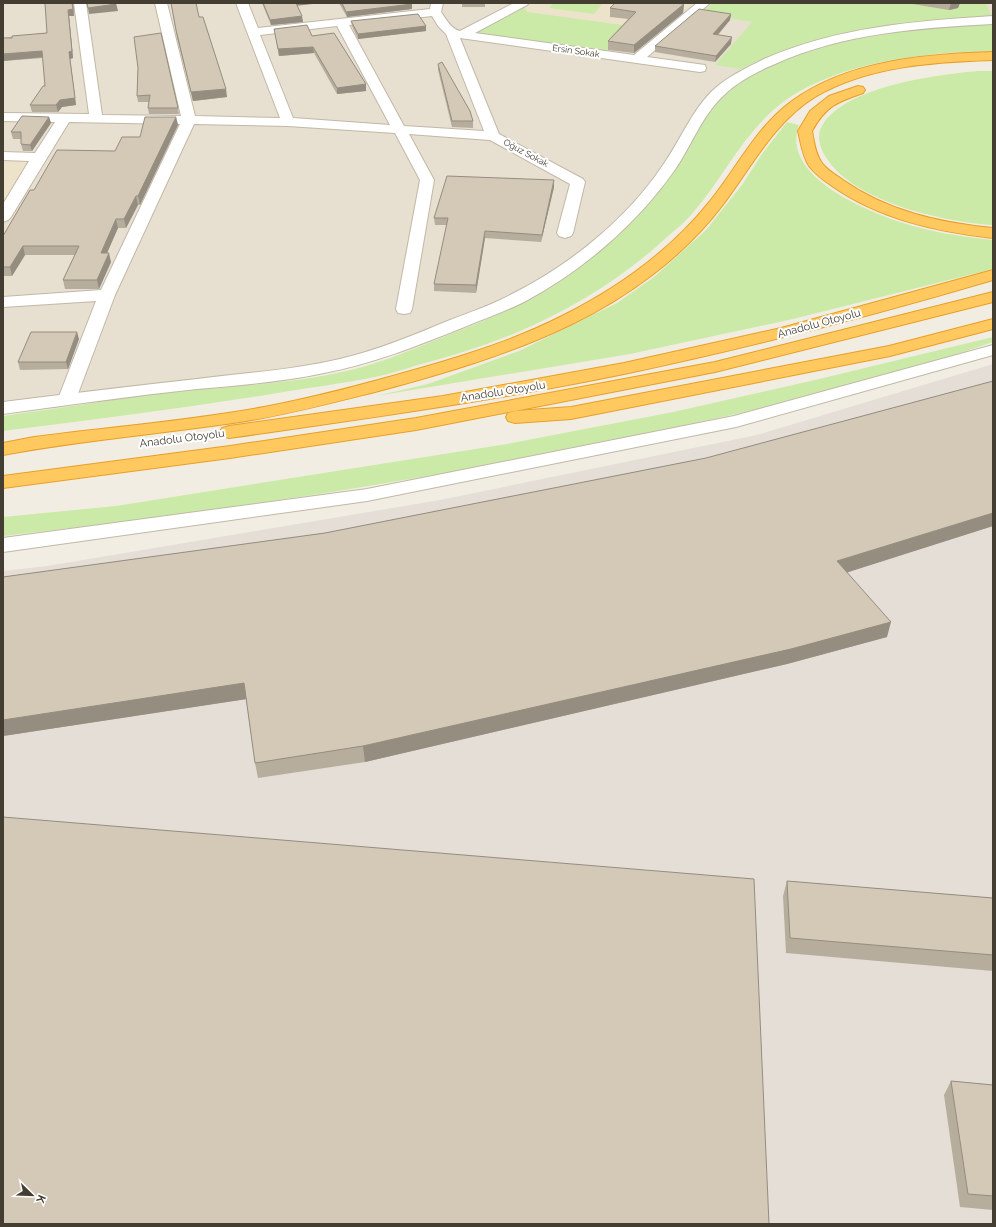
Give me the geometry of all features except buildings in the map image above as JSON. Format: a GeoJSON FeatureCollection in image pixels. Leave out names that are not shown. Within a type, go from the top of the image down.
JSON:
{"type":"FeatureCollection","features":[{"type":"Feature","properties":{"kind":"highway"},"geometry":{"type":"LineString","coordinates":[[3,449],[34,443],[244,415],[339,396],[479,357],[568,319],[604,300],[635,280],[686,237],[714,207],[770,128],[784,114],[810,95],[844,79],[887,68],[934,60],[993,56]]}},
{"type":"Feature","properties":{"kind":"highway"},"geometry":{"type":"LineString","coordinates":[[993,66],[914,74],[872,85],[834,99],[815,114],[805,131],[810,153],[818,168],[856,196],[892,211],[949,227],[993,233]]}},
{"type":"Feature","properties":{"kind":"highway","name":"Anadolu Otoyolu"},"geometry":{"type":"LineString","coordinates":[[3,459],[221,434],[432,402],[570,379],[758,340],[993,275]]}},
{"type":"Feature","properties":{"kind":"highway","name":"Anadolu Otoyolu"},"geometry":{"type":"LineString","coordinates":[[3,482],[230,452],[416,424],[715,367],[993,297]]}},
{"type":"Feature","properties":{"kind":"highway"},"geometry":{"type":"LineString","coordinates":[[416,424],[570,413],[890,351],[993,324]]}},
{"type":"Feature","properties":{"kind":"street"},"geometry":{"type":"LineString","coordinates":[[80,3],[96,119]]}},
{"type":"Feature","properties":{"kind":"street"},"geometry":{"type":"LineString","coordinates":[[67,399],[107,295],[189,120],[161,3]]}},
{"type":"Feature","properties":{"kind":"street"},"geometry":{"type":"LineString","coordinates":[[242,3],[288,122]]}},
{"type":"Feature","properties":{"kind":"street"},"geometry":{"type":"LineString","coordinates":[[457,34],[523,3]]}},
{"type":"Feature","properties":{"kind":"street"},"geometry":{"type":"LineString","coordinates":[[637,59],[704,3]]}},
{"type":"Feature","properties":{"kind":"street"},"geometry":{"type":"LineString","coordinates":[[252,32],[341,22],[436,7]]}},
{"type":"Feature","properties":{"kind":"street","name":"Oğuz Sokak"},"geometry":{"type":"LineString","coordinates":[[436,7],[442,23],[457,34],[493,136],[578,182],[564,232]]}},
{"type":"Feature","properties":{"kind":"street"},"geometry":{"type":"LineString","coordinates":[[3,408],[326,368],[376,354],[444,329],[517,299],[552,278],[602,242],[639,204],[668,168],[688,134],[714,97],[743,74],[778,57],[816,43],[854,34],[894,27],[993,20]]}},
{"type":"Feature","properties":{"kind":"street"},"geometry":{"type":"LineString","coordinates":[[341,22],[427,180],[404,309]]}},
{"type":"Feature","properties":{"kind":"street","name":"Ersin Sokak"},"geometry":{"type":"LineString","coordinates":[[457,34],[700,68]]}},
{"type":"Feature","properties":{"kind":"street"},"geometry":{"type":"LineString","coordinates":[[3,117],[288,122],[493,136]]}},
{"type":"Feature","properties":{"kind":"street"},"geometry":{"type":"LineString","coordinates":[[3,217],[64,119]]}},
{"type":"Feature","properties":{"kind":"street"},"geometry":{"type":"LineString","coordinates":[[3,156],[39,157]]}},
{"type":"Feature","properties":{"kind":"street"},"geometry":{"type":"LineString","coordinates":[[3,302],[107,295]]}},
{"type":"Feature","properties":{"kind":"street"},"geometry":{"type":"LineString","coordinates":[[3,545],[366,495],[736,421],[993,350]]}},
{"type":"Feature","properties":{"kind":"shaded area"},"geometry":{"type":"Polygon","coordinates":[[[3,3],[993,3],[993,20],[816,43],[729,84],[668,169],[602,241],[517,299],[326,368],[3,408],[3,3]]]}},
{"type":"Feature","properties":{"kind":"shaded area"},"geometry":{"type":"Polygon","coordinates":[[[532,3],[692,3],[659,30],[527,12],[524,7],[532,3]]]}},
{"type":"Feature","properties":{"kind":"shaded area"},"geometry":{"type":"Polygon","coordinates":[[[3,160],[30,160],[3,205],[3,160]]]}},
{"type":"Feature","properties":{"kind":"shaded area"},"geometry":{"type":"Polygon","coordinates":[[[993,364],[993,1224],[3,1224],[3,571],[47,566],[440,500],[757,435],[993,364]]]}},
{"type":"Feature","properties":{"kind":"green space"},"geometry":{"type":"Polygon","coordinates":[[[553,3],[602,4],[594,14],[549,8],[553,3]]]}},
{"type":"Feature","properties":{"kind":"green space"},"geometry":{"type":"Polygon","coordinates":[[[713,3],[976,3],[986,4],[993,18],[906,23],[869,29],[805,43],[772,55],[741,69],[715,65],[752,22],[700,13],[713,3]]]}},
{"type":"Feature","properties":{"kind":"green space"},"geometry":{"type":"Polygon","coordinates":[[[524,7],[527,12],[659,30],[615,42],[605,52],[474,33],[524,7]]]}},
{"type":"Feature","properties":{"kind":"green space"},"geometry":{"type":"Polygon","coordinates":[[[993,24],[993,51],[944,53],[869,65],[822,80],[800,91],[782,103],[752,132],[691,215],[650,252],[597,291],[558,313],[518,332],[456,354],[386,374],[362,379],[171,409],[3,431],[3,416],[167,393],[288,381],[327,375],[368,365],[431,342],[513,307],[537,294],[560,280],[601,249],[639,213],[656,193],[673,171],[702,123],[716,105],[723,97],[750,76],[781,60],[815,48],[851,39],[887,32],[924,28],[993,24]]]}},
{"type":"Feature","properties":{"kind":"green space"},"geometry":{"type":"Polygon","coordinates":[[[978,71],[993,71],[993,225],[972,223],[924,214],[898,206],[874,196],[853,184],[835,169],[820,146],[819,132],[822,126],[834,112],[850,101],[870,92],[893,85],[939,76],[978,71]]]}},
{"type":"Feature","properties":{"kind":"green space"},"geometry":{"type":"Polygon","coordinates":[[[787,122],[799,125],[796,143],[802,160],[813,174],[829,188],[866,209],[900,222],[946,234],[993,240],[993,269],[793,319],[630,354],[376,396],[428,384],[519,351],[617,303],[654,277],[706,230],[742,185],[762,154],[787,122]]]}},
{"type":"Feature","properties":{"kind":"green space"},"geometry":{"type":"Polygon","coordinates":[[[993,337],[993,342],[942,359],[892,375],[790,402],[543,455],[390,483],[235,507],[3,536],[3,517],[116,506],[507,444],[673,412],[815,380],[993,337]]]}}]}
